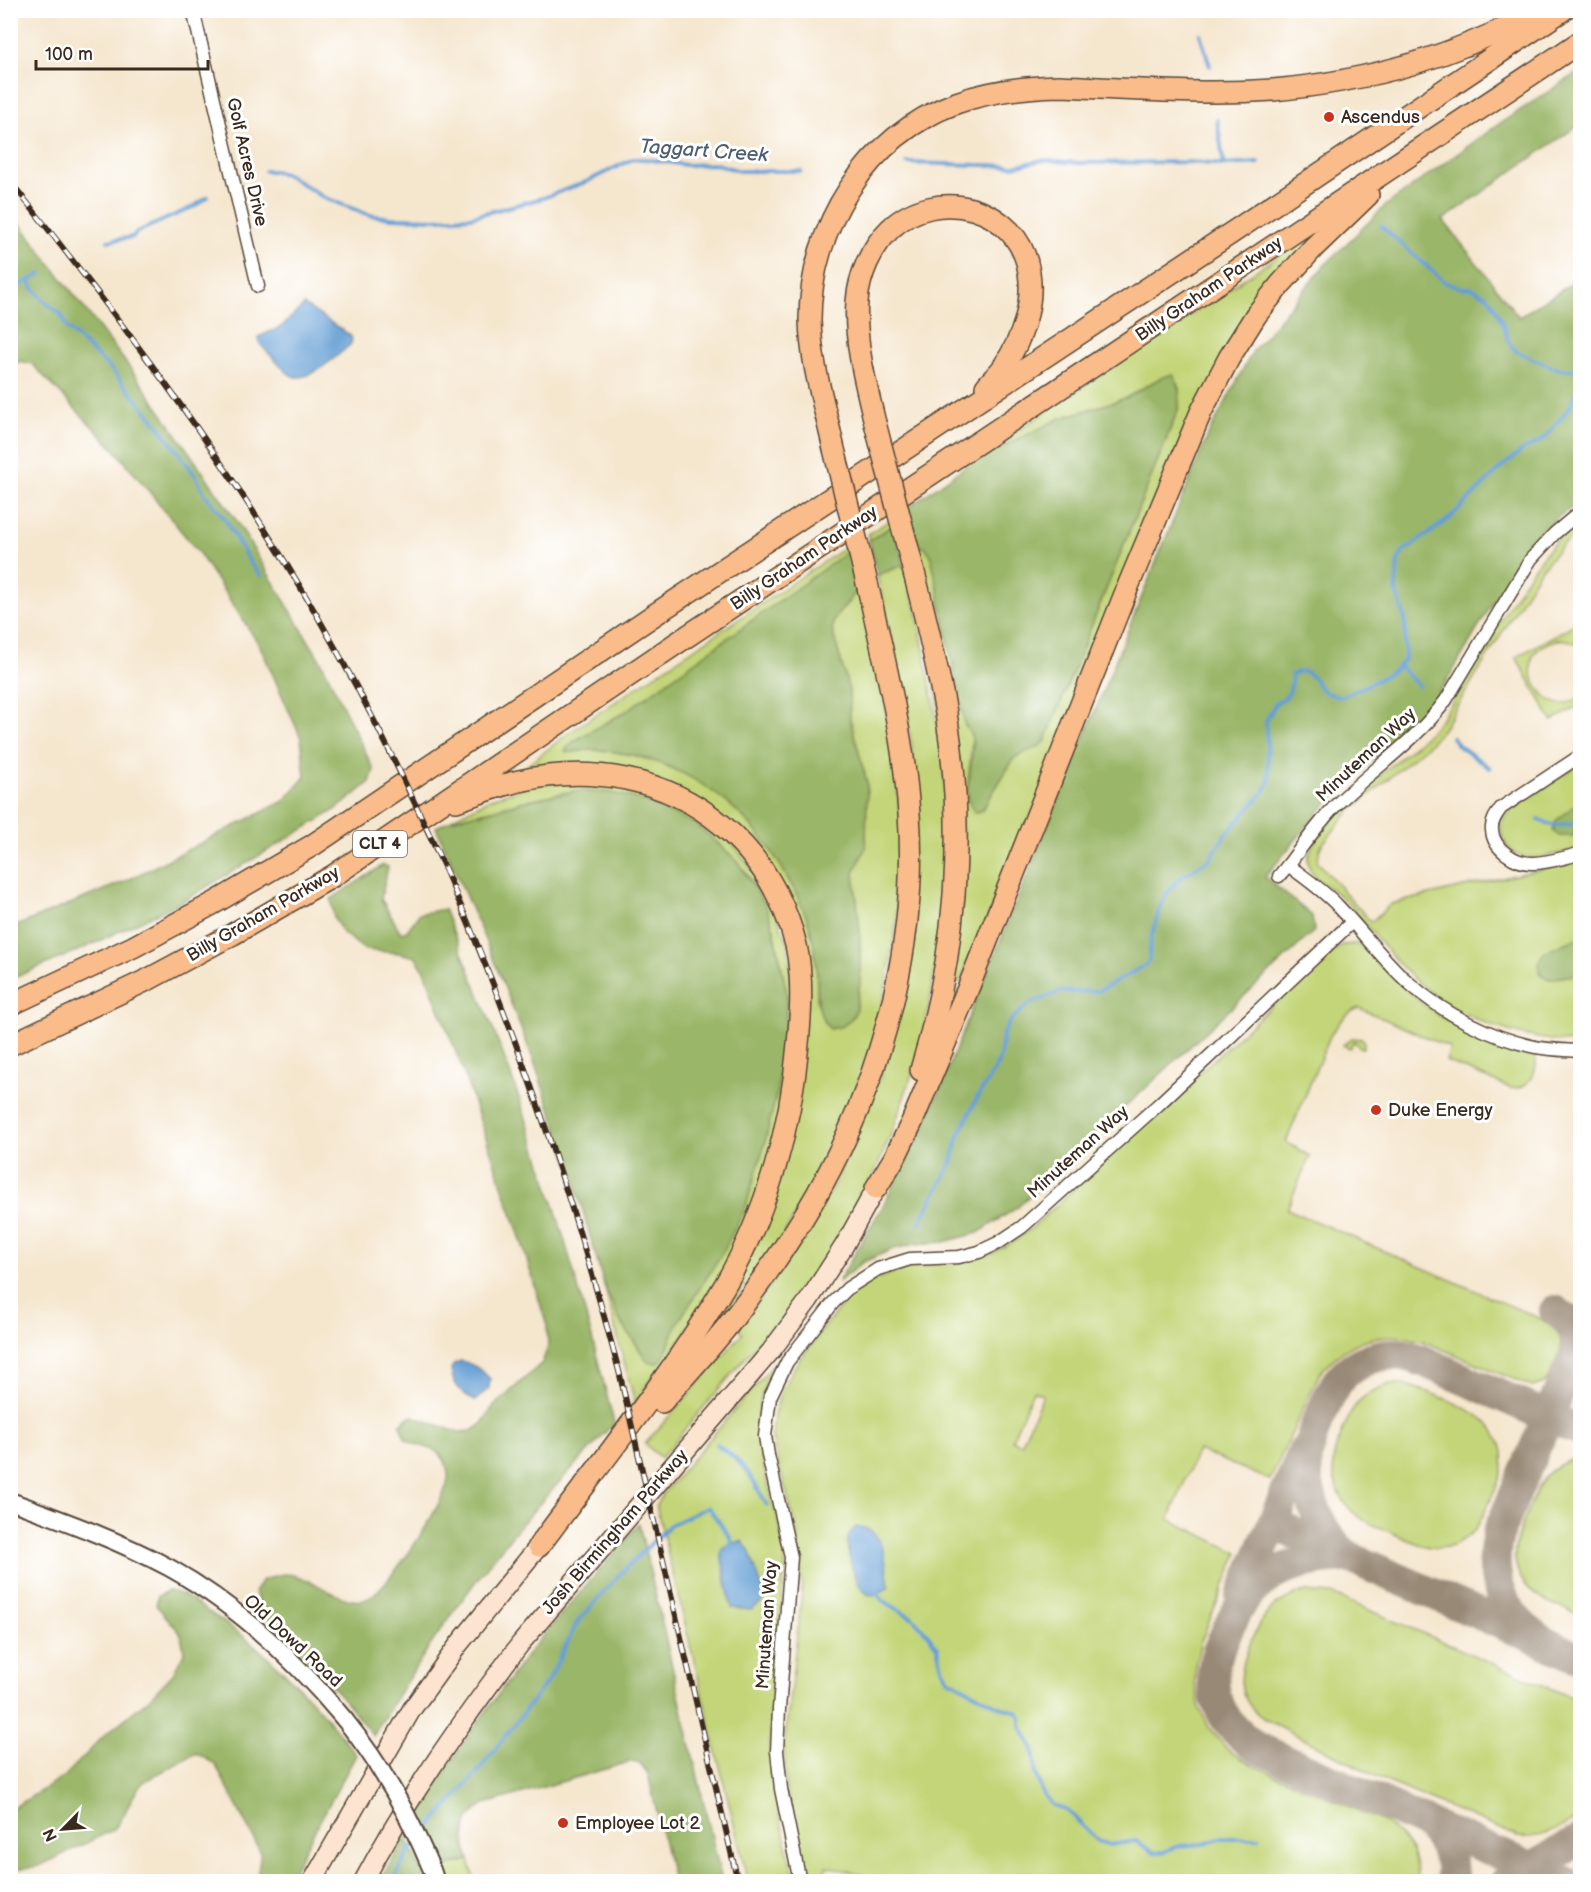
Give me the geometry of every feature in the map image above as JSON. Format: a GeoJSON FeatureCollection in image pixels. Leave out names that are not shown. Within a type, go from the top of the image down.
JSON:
{"type":"FeatureCollection","features":[{"type":"Feature","properties":{"kind":"highway"},"geometry":{"type":"LineString","coordinates":[[539,1546],[731,1321],[802,1220],[828,1175],[854,1120],[883,1040],[895,992],[903,944],[910,870],[910,815],[902,744],[867,583],[815,367],[810,319],[812,289],[824,238],[835,212],[858,176],[895,137],[917,122],[944,108],[985,94],[1032,87],[1059,86],[1225,92],[1292,88],[1357,78],[1444,55],[1496,34],[1542,10]]}},
{"type":"Feature","properties":{"kind":"highway","name":"Billy Graham Parkway"},"geometry":{"type":"LineString","coordinates":[[10,1005],[133,946],[216,902],[313,845],[654,615],[1239,228],[1563,10]]}},
{"type":"Feature","properties":{"kind":"highway","name":"Billy Graham Parkway"},"geometry":{"type":"LineString","coordinates":[[10,1045],[149,979],[333,876],[674,645],[1581,42]]}},
{"type":"Feature","properties":{"kind":"highway"},"geometry":{"type":"LineString","coordinates":[[876,1188],[895,1157],[912,1122],[969,986],[1181,456],[1200,412],[1229,358],[1256,315],[1321,239],[1359,202],[1476,112]]}},
{"type":"Feature","properties":{"kind":"highway"},"geometry":{"type":"LineString","coordinates":[[876,1188],[915,1089],[943,982],[956,879],[955,799],[946,715],[937,668],[875,423],[862,362],[857,303],[860,284],[873,249],[906,217],[931,207],[948,205],[964,207],[995,220],[1008,230],[1018,243],[1029,270],[1029,298],[1024,326],[1004,367],[966,407]]}},
{"type":"Feature","properties":{"kind":"highway"},"geometry":{"type":"LineString","coordinates":[[427,812],[518,781],[554,775],[608,775],[649,784],[697,806],[718,821],[747,848],[783,905],[796,948],[801,995],[795,1084],[781,1147],[760,1211],[726,1284],[679,1358],[539,1546]]}},
{"type":"Feature","properties":{"kind":"main road","name":"Josh Birmingham Parkway"},"geometry":{"type":"LineString","coordinates":[[363,1881],[432,1767],[490,1683],[521,1642],[771,1351],[844,1246],[876,1188]]}},
{"type":"Feature","properties":{"kind":"main road"},"geometry":{"type":"LineString","coordinates":[[312,1881],[412,1708],[459,1644],[539,1546]]}},
{"type":"Feature","properties":{"kind":"street","name":"Golf Acres Drive"},"geometry":{"type":"LineString","coordinates":[[193,10],[258,286]]}},
{"type":"Feature","properties":{"kind":"street","name":"Minuteman Way"},"geometry":{"type":"LineString","coordinates":[[1280,876],[1318,825],[1337,804],[1419,733],[1434,717],[1531,560],[1555,533],[1581,512]]}},
{"type":"Feature","properties":{"kind":"street"},"geometry":{"type":"LineString","coordinates":[[1581,756],[1501,808],[1494,818],[1492,830],[1495,841],[1504,852],[1517,861],[1532,864],[1581,854]]}},
{"type":"Feature","properties":{"kind":"street"},"geometry":{"type":"LineString","coordinates":[[1288,865],[1338,906],[1409,983],[1440,1007],[1457,1017],[1514,1041],[1551,1049],[1581,1051]]}},
{"type":"Feature","properties":{"kind":"street","name":"Minuteman Way"},"geometry":{"type":"LineString","coordinates":[[800,1881],[781,1789],[777,1751],[791,1557],[765,1436],[770,1397],[787,1362],[833,1303],[848,1288],[878,1269],[910,1259],[958,1257],[979,1252],[1022,1227],[1159,1104],[1352,922]]}},
{"type":"Feature","properties":{"kind":"street","name":"Old Dowd Road"},"geometry":{"type":"LineString","coordinates":[[10,1501],[133,1549],[189,1579],[243,1616],[302,1672],[366,1746],[413,1825],[434,1876]]}},
{"type":"Feature","properties":{"kind":"green space"},"geometry":{"type":"Polygon","coordinates":[[[1580,71],[1580,124],[1443,220],[1519,317],[1580,280],[1580,503],[1545,528],[1517,561],[1450,676],[1419,717],[1340,790],[1265,877],[1312,916],[1314,931],[1018,1207],[978,1233],[944,1242],[916,1244],[893,1249],[863,1262],[838,1282],[884,1204],[932,1107],[1209,433],[1253,351],[1324,266],[1385,206],[1496,126],[1580,71]]]}},
{"type":"Feature","properties":{"kind":"green space"},"geometry":{"type":"Polygon","coordinates":[[[11,212],[139,380],[236,520],[322,663],[374,770],[370,782],[337,809],[185,900],[84,948],[11,979],[11,928],[126,881],[284,801],[305,777],[301,738],[260,646],[199,553],[117,452],[32,364],[20,361],[11,368],[11,212]]]}},
{"type":"Feature","properties":{"kind":"green space"},"geometry":{"type":"Polygon","coordinates":[[[1303,239],[1308,246],[1251,312],[959,983],[952,984],[962,879],[916,547],[925,547],[931,555],[965,725],[972,737],[967,797],[982,810],[1014,758],[1045,742],[1179,407],[1179,386],[1160,378],[1126,398],[1061,418],[973,461],[1303,239]]]}},
{"type":"Feature","properties":{"kind":"green space"},"geometry":{"type":"Polygon","coordinates":[[[1173,374],[1179,386],[1179,407],[1045,742],[1014,758],[982,810],[975,813],[968,796],[972,738],[965,725],[931,555],[925,547],[916,547],[906,509],[973,461],[1061,418],[1126,398],[1160,378],[1173,374]]]}},
{"type":"Feature","properties":{"kind":"green space"},"geometry":{"type":"Polygon","coordinates":[[[892,519],[894,525],[869,540],[868,534],[892,519]]]}},
{"type":"Feature","properties":{"kind":"green space"},"geometry":{"type":"Polygon","coordinates":[[[1580,520],[1580,531],[1560,547],[1539,572],[1443,729],[1428,745],[1348,813],[1321,846],[1317,861],[1371,922],[1391,904],[1580,860],[1580,1043],[1556,1041],[1510,1031],[1488,1024],[1446,1003],[1408,973],[1346,901],[1316,878],[1308,859],[1313,845],[1342,810],[1438,723],[1529,575],[1557,540],[1580,520]]]}},
{"type":"Feature","properties":{"kind":"green space"},"geometry":{"type":"Polygon","coordinates":[[[894,525],[904,565],[877,575],[869,540],[894,525]]]}},
{"type":"Feature","properties":{"kind":"green space"},"geometry":{"type":"Polygon","coordinates":[[[849,545],[850,550],[625,712],[574,741],[567,752],[596,750],[645,758],[697,781],[741,815],[777,859],[805,913],[814,949],[817,1003],[855,1013],[860,983],[860,932],[854,872],[866,846],[867,783],[850,719],[849,690],[832,630],[834,619],[850,601],[858,579],[880,668],[901,819],[896,923],[889,969],[866,1065],[826,1162],[777,1246],[721,1318],[715,1314],[784,1162],[795,919],[684,792],[526,773],[523,769],[567,734],[849,545]]]}},
{"type":"Feature","properties":{"kind":"green space"},"geometry":{"type":"Polygon","coordinates":[[[850,550],[858,579],[856,592],[834,619],[832,630],[849,690],[850,719],[867,783],[866,846],[854,873],[860,932],[860,983],[855,1013],[843,1026],[830,1029],[820,1010],[815,952],[806,914],[777,860],[742,816],[697,781],[672,768],[616,752],[592,750],[566,752],[565,750],[574,741],[625,712],[850,550]]]}},
{"type":"Feature","properties":{"kind":"green space"},"geometry":{"type":"Polygon","coordinates":[[[904,565],[917,612],[944,760],[948,885],[923,1041],[894,1127],[878,1165],[852,1217],[817,1275],[763,1348],[757,1344],[661,1458],[645,1444],[742,1334],[739,1328],[794,1252],[838,1177],[882,1071],[915,776],[904,700],[877,575],[904,565]]]}},
{"type":"Feature","properties":{"kind":"green space"},"geometry":{"type":"Polygon","coordinates":[[[1580,621],[1580,646],[1567,640],[1555,640],[1543,646],[1533,655],[1532,675],[1537,687],[1546,697],[1562,704],[1580,697],[1580,705],[1552,721],[1516,657],[1580,621]]]}},
{"type":"Feature","properties":{"kind":"green space"},"geometry":{"type":"Polygon","coordinates":[[[1580,764],[1580,801],[1571,836],[1580,833],[1580,848],[1537,858],[1517,854],[1509,848],[1503,838],[1501,825],[1511,810],[1580,764]]]}},
{"type":"Feature","properties":{"kind":"green space"},"geometry":{"type":"Polygon","coordinates":[[[537,783],[619,784],[684,807],[732,843],[767,891],[788,944],[794,1017],[775,1145],[737,1249],[670,1356],[635,1403],[604,1285],[619,1319],[648,1362],[662,1359],[676,1324],[723,1252],[746,1206],[763,1150],[777,1091],[785,1033],[787,994],[774,929],[749,877],[737,861],[715,840],[661,808],[635,798],[606,792],[575,791],[531,799],[451,819],[490,799],[537,783]]]}},
{"type":"Feature","properties":{"kind":"green space"},"geometry":{"type":"Polygon","coordinates":[[[575,791],[606,792],[635,798],[661,808],[697,825],[737,861],[765,904],[774,930],[787,994],[785,1033],[777,1091],[763,1150],[746,1206],[723,1252],[677,1324],[662,1359],[657,1363],[648,1362],[619,1319],[604,1285],[570,1166],[533,1059],[495,963],[436,827],[462,817],[575,791]]]}},
{"type":"Feature","properties":{"kind":"green space"},"geometry":{"type":"Polygon","coordinates":[[[1580,801],[1580,833],[1559,836],[1553,831],[1556,821],[1580,801]]]}},
{"type":"Feature","properties":{"kind":"green space"},"geometry":{"type":"Polygon","coordinates":[[[383,865],[388,867],[381,899],[401,933],[407,931],[419,914],[444,909],[503,1055],[535,1143],[571,1263],[614,1423],[534,1509],[490,1562],[437,1635],[373,1736],[341,1696],[265,1616],[255,1591],[261,1581],[287,1574],[306,1579],[346,1599],[364,1600],[374,1594],[400,1565],[427,1525],[445,1490],[448,1478],[443,1457],[433,1450],[410,1442],[405,1438],[400,1425],[413,1416],[457,1432],[472,1431],[480,1426],[493,1407],[542,1363],[548,1347],[547,1326],[521,1240],[461,1065],[425,973],[416,957],[365,950],[343,933],[334,918],[331,899],[383,865]]]}},
{"type":"Feature","properties":{"kind":"green space"},"geometry":{"type":"Polygon","coordinates":[[[1580,937],[1580,974],[1549,979],[1540,974],[1538,963],[1544,952],[1580,937]]]}},
{"type":"Feature","properties":{"kind":"green space"},"geometry":{"type":"Polygon","coordinates":[[[1354,944],[1364,947],[1420,1001],[1445,1020],[1478,1036],[1534,1055],[1536,1057],[1535,1069],[1530,1079],[1522,1087],[1510,1088],[1446,1061],[1450,1048],[1359,1008],[1355,1010],[1343,1019],[1330,1036],[1286,1142],[1310,1156],[1287,1209],[1550,1323],[1561,1336],[1563,1346],[1560,1362],[1545,1381],[1532,1387],[1423,1341],[1393,1336],[1367,1340],[1354,1345],[1331,1361],[1320,1373],[1270,1480],[1198,1450],[1169,1519],[1238,1553],[1201,1641],[1196,1662],[1195,1684],[1200,1709],[1210,1729],[1229,1751],[1251,1764],[1384,1822],[1399,1834],[1413,1854],[1417,1881],[868,1882],[868,1876],[827,1866],[823,1875],[818,1875],[801,1857],[786,1788],[784,1747],[802,1592],[796,1529],[772,1438],[774,1415],[789,1376],[844,1302],[873,1280],[907,1268],[963,1261],[991,1254],[1034,1226],[1317,964],[1342,945],[1354,944]],[[1033,1391],[1012,1440],[1021,1445],[1043,1395],[1033,1391]]]}},
{"type":"Feature","properties":{"kind":"green space"},"geometry":{"type":"Polygon","coordinates":[[[1352,1038],[1363,1039],[1363,1048],[1360,1048],[1354,1041],[1350,1048],[1343,1045],[1352,1038]]]}},
{"type":"Feature","properties":{"kind":"green space"},"geometry":{"type":"Polygon","coordinates":[[[778,1359],[762,1394],[756,1431],[786,1558],[771,1707],[770,1750],[774,1791],[795,1881],[748,1881],[656,1505],[778,1359]]]}},
{"type":"Feature","properties":{"kind":"green space"},"geometry":{"type":"Polygon","coordinates":[[[1390,1384],[1413,1387],[1459,1405],[1487,1423],[1497,1435],[1502,1449],[1503,1466],[1497,1485],[1475,1530],[1454,1545],[1435,1548],[1425,1546],[1371,1524],[1347,1506],[1338,1490],[1335,1482],[1334,1456],[1347,1421],[1355,1406],[1365,1396],[1390,1384]]]}},
{"type":"Feature","properties":{"kind":"green space"},"geometry":{"type":"Polygon","coordinates":[[[1580,1458],[1580,1615],[1550,1603],[1530,1590],[1519,1574],[1515,1555],[1518,1535],[1542,1481],[1561,1464],[1580,1458]]]}},
{"type":"Feature","properties":{"kind":"green space"},"geometry":{"type":"Polygon","coordinates":[[[639,1524],[722,1881],[673,1881],[648,1774],[640,1763],[633,1761],[485,1804],[471,1816],[465,1828],[465,1843],[469,1860],[444,1867],[420,1810],[471,1732],[529,1652],[639,1524]]]}},
{"type":"Feature","properties":{"kind":"green space"},"geometry":{"type":"Polygon","coordinates":[[[167,1591],[178,1593],[193,1601],[269,1658],[324,1714],[356,1755],[289,1881],[257,1881],[260,1851],[215,1764],[196,1753],[145,1781],[113,1830],[39,1866],[11,1870],[11,1809],[64,1777],[106,1734],[148,1700],[173,1674],[184,1653],[181,1634],[156,1605],[158,1596],[167,1591]]]}},
{"type":"Feature","properties":{"kind":"green space"},"geometry":{"type":"Polygon","coordinates":[[[1304,1592],[1332,1594],[1580,1701],[1580,1817],[1544,1834],[1519,1837],[1386,1781],[1263,1718],[1247,1702],[1243,1694],[1241,1675],[1246,1655],[1256,1630],[1267,1613],[1283,1601],[1304,1592]]]}},
{"type":"Feature","properties":{"kind":"green space"},"geometry":{"type":"Polygon","coordinates":[[[406,1836],[427,1881],[380,1881],[406,1836]]]}},
{"type":"Feature","properties":{"kind":"green space"},"geometry":{"type":"Polygon","coordinates":[[[469,1860],[475,1881],[448,1881],[444,1867],[469,1860]]]}},
{"type":"Feature","properties":{"kind":"water"},"geometry":{"type":"Polygon","coordinates":[[[304,305],[350,335],[352,339],[351,344],[317,371],[302,377],[295,377],[286,372],[264,349],[258,337],[281,327],[304,305]]]}},
{"type":"Feature","properties":{"kind":"water"},"geometry":{"type":"Polygon","coordinates":[[[461,1361],[477,1368],[490,1379],[489,1388],[475,1401],[462,1392],[453,1379],[451,1369],[454,1364],[461,1361]]]}},
{"type":"Feature","properties":{"kind":"water"},"geometry":{"type":"Polygon","coordinates":[[[856,1527],[866,1528],[873,1533],[883,1548],[889,1587],[877,1594],[867,1593],[862,1588],[850,1562],[848,1538],[856,1527]]]}},
{"type":"Feature","properties":{"kind":"water"},"geometry":{"type":"Polygon","coordinates":[[[742,1541],[749,1550],[765,1595],[764,1601],[751,1610],[732,1608],[721,1554],[722,1548],[742,1541]]]}},
{"type":"Feature","properties":{"kind":"waterway"},"geometry":{"type":"LineString","coordinates":[[1200,34],[1210,66]]}},
{"type":"Feature","properties":{"kind":"waterway"},"geometry":{"type":"LineString","coordinates":[[1217,120],[1224,165]]}},
{"type":"Feature","properties":{"kind":"waterway","name":"Taggart Creek"},"geometry":{"type":"LineString","coordinates":[[265,171],[288,175],[323,197],[369,215],[436,219],[470,217],[543,198],[586,182],[633,159],[686,165],[716,164],[740,171],[801,171]]}},
{"type":"Feature","properties":{"kind":"waterway","name":"Taggart Creek"},"geometry":{"type":"LineString","coordinates":[[907,163],[1014,166],[1043,160],[1080,163],[1190,162],[1224,165],[1259,163]]}},
{"type":"Feature","properties":{"kind":"waterway","name":"Taggart Creek"},"geometry":{"type":"LineString","coordinates":[[108,241],[133,237],[137,232],[193,207],[208,197]]}},
{"type":"Feature","properties":{"kind":"waterway","name":"Taggart Creek"},"geometry":{"type":"LineString","coordinates":[[1381,226],[1446,283],[1472,288],[1487,296],[1502,322],[1509,343],[1516,351],[1552,367],[1565,370],[1580,369]]}},
{"type":"Feature","properties":{"kind":"waterway","name":"Taggart Creek"},"geometry":{"type":"LineString","coordinates":[[10,290],[41,274]]}},
{"type":"Feature","properties":{"kind":"waterway"},"geometry":{"type":"LineString","coordinates":[[30,280],[32,287],[45,302],[61,314],[67,328],[110,368],[155,421],[196,476],[204,493],[225,519],[250,563],[261,576]]}},
{"type":"Feature","properties":{"kind":"waterway"},"geometry":{"type":"LineString","coordinates":[[919,1224],[952,1162],[959,1135],[977,1098],[995,1069],[1000,1057],[1003,1034],[1011,1020],[1029,1004],[1059,992],[1099,991],[1146,965],[1149,960],[1151,939],[1166,894],[1180,878],[1210,859],[1226,834],[1265,791],[1269,780],[1266,721],[1278,701],[1285,698],[1290,691],[1292,674],[1305,672],[1313,677],[1322,690],[1341,697],[1384,677],[1399,666],[1405,660],[1405,619],[1396,589],[1398,561],[1403,552],[1449,519],[1503,466],[1522,451],[1544,439],[1569,408],[1580,386]]}},
{"type":"Feature","properties":{"kind":"waterway"},"geometry":{"type":"LineString","coordinates":[[1399,666],[1419,686]]}},
{"type":"Feature","properties":{"kind":"waterway"},"geometry":{"type":"LineString","coordinates":[[1452,737],[1459,746],[1490,768]]}},
{"type":"Feature","properties":{"kind":"waterway"},"geometry":{"type":"LineString","coordinates":[[1538,819],[1552,825],[1580,824]]}},
{"type":"Feature","properties":{"kind":"waterway"},"geometry":{"type":"LineString","coordinates":[[716,1444],[734,1457],[746,1471],[767,1505]]}},
{"type":"Feature","properties":{"kind":"waterway"},"geometry":{"type":"LineString","coordinates":[[422,1836],[480,1769],[550,1678],[577,1623],[616,1578],[670,1525],[708,1507],[732,1543]]}},
{"type":"Feature","properties":{"kind":"waterway"},"geometry":{"type":"LineString","coordinates":[[876,1592],[882,1600],[913,1618],[929,1636],[937,1647],[942,1668],[948,1679],[1000,1707],[1018,1712],[1021,1726],[1033,1749],[1036,1775],[1043,1794],[1053,1805],[1068,1811],[1098,1841],[1110,1845],[1136,1841],[1154,1853],[1178,1846],[1204,1844],[1223,1838],[1259,1838]]}},
{"type":"Feature","properties":{"kind":"waterway"},"geometry":{"type":"LineString","coordinates":[[393,1882],[409,1851],[416,1844]]}},
{"type":"Feature","properties":{"kind":"taxiway"},"geometry":{"type":"LineString","coordinates":[[1555,1311],[1566,1319],[1572,1328],[1576,1339],[1576,1352]]}},
{"type":"Feature","properties":{"kind":"taxiway"},"geometry":{"type":"LineString","coordinates":[[1545,1643],[1522,1625],[1504,1601],[1496,1578],[1495,1553],[1500,1529],[1580,1343]]}},
{"type":"Feature","properties":{"kind":"taxiway"},"geometry":{"type":"LineString","coordinates":[[1348,1557],[1332,1541],[1319,1519],[1312,1502],[1306,1469],[1312,1436],[1331,1392],[1346,1373],[1363,1362],[1393,1354],[1421,1360],[1580,1431]]}},
{"type":"Feature","properties":{"kind":"taxiway"},"geometry":{"type":"LineString","coordinates":[[1241,1598],[1304,1451]]}},
{"type":"Feature","properties":{"kind":"taxiway"},"geometry":{"type":"LineString","coordinates":[[1273,1524],[1580,1658]]}},
{"type":"Feature","properties":{"kind":"taxiway"},"geometry":{"type":"LineString","coordinates":[[1348,1557],[1315,1560],[1284,1569],[1258,1585],[1242,1603],[1230,1624],[1215,1661],[1214,1688],[1221,1711],[1236,1730],[1256,1747],[1566,1882]]}},
{"type":"Feature","properties":{"kind":"taxiway"},"geometry":{"type":"LineString","coordinates":[[1425,1822],[1446,1849],[1451,1864],[1452,1882]]}},
{"type":"Feature","properties":{"kind":"taxiway"},"geometry":{"type":"LineString","coordinates":[[1506,1882],[1580,1840]]}},
{"type":"Feature","properties":{"kind":"railway"},"geometry":{"type":"LineString","coordinates":[[10,181],[132,338],[246,500],[315,612],[365,703],[411,794],[453,887],[528,1077],[591,1272],[619,1371],[738,1882]]}},
{"type":"Feature","properties":{"kind":"place","name":"Ascendus"},"geometry":{"type":"Point","coordinates":[1329,117]}},
{"type":"Feature","properties":{"kind":"place","name":"Duke Energy"},"geometry":{"type":"Point","coordinates":[1376,1110]}},
{"type":"Feature","properties":{"kind":"place","name":"Employee Lot 2"},"geometry":{"type":"Point","coordinates":[563,1823]}}]}
